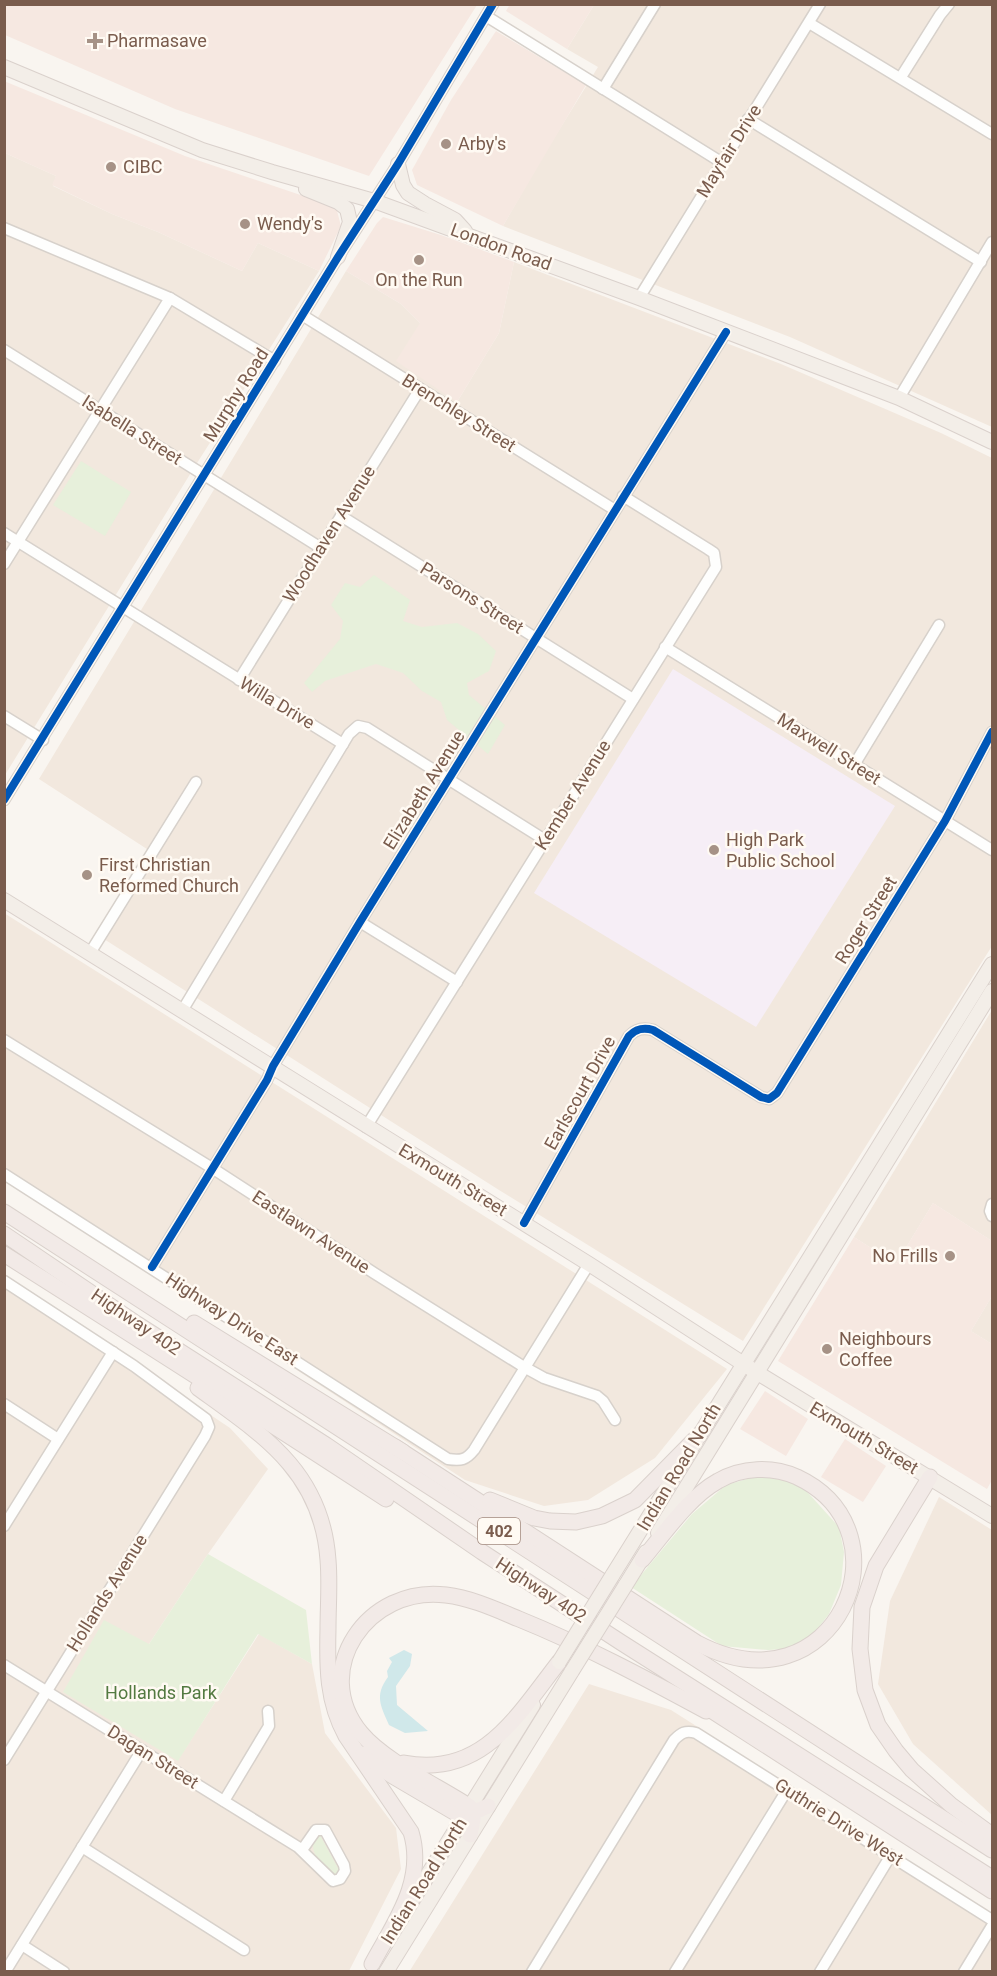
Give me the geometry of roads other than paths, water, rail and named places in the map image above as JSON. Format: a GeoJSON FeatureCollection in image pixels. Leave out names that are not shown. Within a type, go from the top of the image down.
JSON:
{"type":"FeatureCollection","features":[{"type":"Feature","properties":{"kind":"highway"},"geometry":{"type":"LineString","coordinates":[[4,1203],[112,1273],[287,1378],[697,1643],[729,1657],[753,1660],[774,1659],[807,1647],[840,1615],[848,1597],[853,1576],[849,1536],[845,1524],[829,1502],[804,1481],[791,1475],[766,1469],[741,1472],[719,1480],[708,1487],[642,1560]]}},
{"type":"Feature","properties":{"kind":"highway","name":"Highway 402"},"geometry":{"type":"LineString","coordinates":[[4,1212],[993,1850]]}},
{"type":"Feature","properties":{"kind":"highway","name":"Highway 402"},"geometry":{"type":"LineString","coordinates":[[4,1234],[137,1324],[326,1446],[482,1552],[993,1878]]}},
{"type":"Feature","properties":{"kind":"highway"},"geometry":{"type":"LineString","coordinates":[[4,1254],[90,1310],[273,1444],[297,1472],[314,1501],[326,1541],[329,1582],[327,1672],[338,1721],[351,1745],[411,1832],[416,1848],[416,1869],[403,1907],[375,1969]]}},
{"type":"Feature","properties":{"kind":"highway"},"geometry":{"type":"LineString","coordinates":[[65,1274],[137,1316],[617,1630],[993,1868]]}},
{"type":"Feature","properties":{"kind":"highway"},"geometry":{"type":"LineString","coordinates":[[90,1310],[139,1338],[728,1723],[993,1891]]}},
{"type":"Feature","properties":{"kind":"highway"},"geometry":{"type":"LineString","coordinates":[[395,1447],[507,1508],[542,1519],[576,1522],[602,1516],[635,1500],[700,1434]]}},
{"type":"Feature","properties":{"kind":"highway"},"geometry":{"type":"LineString","coordinates":[[930,1477],[876,1566],[862,1608],[860,1648],[865,1690],[878,1725],[912,1770],[951,1805],[993,1835]]}},
{"type":"Feature","properties":{"kind":"highway"},"geometry":{"type":"LineString","coordinates":[[469,1812],[383,1753],[362,1735],[348,1711],[342,1683],[346,1657],[357,1632],[377,1611],[404,1598],[432,1594],[467,1599],[538,1626],[637,1674],[728,1723]]}},
{"type":"Feature","properties":{"kind":"highway"},"geometry":{"type":"LineString","coordinates":[[383,1753],[404,1763],[426,1766],[453,1762],[475,1754],[495,1739],[566,1667]]}},
{"type":"Feature","properties":{"kind":"highway"},"geometry":{"type":"LineString","coordinates":[[351,1745],[391,1775],[440,1805],[469,1812],[488,1806]]}},
{"type":"Feature","properties":{"kind":"highway"},"geometry":{"type":"LineString","coordinates":[[469,1812],[470,1835]]}},
{"type":"Feature","properties":{"kind":"main road","name":"London Road"},"geometry":{"type":"LineString","coordinates":[[4,67],[183,142],[272,172],[374,201],[639,298],[899,398],[993,442]]}},
{"type":"Feature","properties":{"kind":"main road"},"geometry":{"type":"LineString","coordinates":[[398,164],[403,185],[408,193],[455,220],[469,234]]}},
{"type":"Feature","properties":{"kind":"main road"},"geometry":{"type":"LineString","coordinates":[[272,172],[295,185],[338,202],[348,209],[350,222],[338,257]]}},
{"type":"Feature","properties":{"kind":"main road","name":"Exmouth Street"},"geometry":{"type":"LineString","coordinates":[[4,900],[524,1223],[756,1372],[993,1516]]}},
{"type":"Feature","properties":{"kind":"main road","name":"Indian Road North"},"geometry":{"type":"LineString","coordinates":[[375,1969],[488,1806],[566,1667],[612,1576],[993,964]]}},
{"type":"Feature","properties":{"kind":"main road","name":"Indian Road North"},"geometry":{"type":"LineString","coordinates":[[375,1969],[469,1812],[566,1667],[642,1560],[993,991]]}},
{"type":"Feature","properties":{"kind":"street","name":"Murphy Road"},"geometry":{"type":"LineString","coordinates":[[4,800],[43,740],[302,315],[398,164],[493,4]]}},
{"type":"Feature","properties":{"kind":"street"},"geometry":{"type":"LineString","coordinates":[[603,89],[655,4]]}},
{"type":"Feature","properties":{"kind":"street","name":"Mayfair Drive"},"geometry":{"type":"LineString","coordinates":[[639,298],[820,4]]}},
{"type":"Feature","properties":{"kind":"street"},"geometry":{"type":"LineString","coordinates":[[901,77],[949,4]]}},
{"type":"Feature","properties":{"kind":"street"},"geometry":{"type":"LineString","coordinates":[[486,16],[721,162]]}},
{"type":"Feature","properties":{"kind":"street"},"geometry":{"type":"LineString","coordinates":[[809,22],[993,134]]}},
{"type":"Feature","properties":{"kind":"street"},"geometry":{"type":"LineString","coordinates":[[748,119],[981,262]]}},
{"type":"Feature","properties":{"kind":"street"},"geometry":{"type":"LineString","coordinates":[[4,228],[170,298],[275,361]]}},
{"type":"Feature","properties":{"kind":"street"},"geometry":{"type":"LineString","coordinates":[[899,398],[993,242]]}},
{"type":"Feature","properties":{"kind":"street"},"geometry":{"type":"LineString","coordinates":[[4,564],[170,298]]}},
{"type":"Feature","properties":{"kind":"street","name":"Brenchley Street"},"geometry":{"type":"LineString","coordinates":[[302,315],[615,510]]}},
{"type":"Feature","properties":{"kind":"street","name":"Elizabeth Avenue"},"geometry":{"type":"LineString","coordinates":[[152,1267],[267,1080],[273,1066],[360,922],[726,332]]}},
{"type":"Feature","properties":{"kind":"street","name":"Isabella Street"},"geometry":{"type":"LineString","coordinates":[[4,350],[321,548]]}},
{"type":"Feature","properties":{"kind":"street","name":"Woodhaven Avenue"},"geometry":{"type":"LineString","coordinates":[[239,680],[420,389]]}},
{"type":"Feature","properties":{"kind":"street","name":"Kember Avenue"},"geometry":{"type":"LineString","coordinates":[[366,1126],[716,567],[714,554],[708,549],[624,496]]}},
{"type":"Feature","properties":{"kind":"street","name":"Parsons Street"},"geometry":{"type":"LineString","coordinates":[[341,516],[633,699]]}},
{"type":"Feature","properties":{"kind":"street","name":"Willa Drive"},"geometry":{"type":"LineString","coordinates":[[4,533],[344,744]]}},
{"type":"Feature","properties":{"kind":"street"},"geometry":{"type":"LineString","coordinates":[[854,765],[939,626]]}},
{"type":"Feature","properties":{"kind":"street","name":"Maxwell Street"},"geometry":{"type":"LineString","coordinates":[[665,647],[993,850]]}},
{"type":"Feature","properties":{"kind":"street"},"geometry":{"type":"LineString","coordinates":[[4,716],[43,740]]}},
{"type":"Feature","properties":{"kind":"street"},"geometry":{"type":"LineString","coordinates":[[182,1011],[354,729],[362,726],[545,840]]}},
{"type":"Feature","properties":{"kind":"street","name":"Roger Street"},"geometry":{"type":"LineString","coordinates":[[749,1090],[765,1099],[772,1098],[777,1093],[945,821],[993,732]]}},
{"type":"Feature","properties":{"kind":"street"},"geometry":{"type":"LineString","coordinates":[[90,953],[196,782]]}},
{"type":"Feature","properties":{"kind":"street"},"geometry":{"type":"LineString","coordinates":[[360,922],[457,982]]}},
{"type":"Feature","properties":{"kind":"street","name":"Earlscourt Drive"},"geometry":{"type":"LineString","coordinates":[[524,1223],[629,1036],[634,1031],[644,1028],[653,1030],[749,1090]]}},
{"type":"Feature","properties":{"kind":"street","name":"Eastlawn Avenue"},"geometry":{"type":"LineString","coordinates":[[4,1041],[212,1168],[524,1367],[544,1378],[597,1396],[615,1420]]}},
{"type":"Feature","properties":{"kind":"street","name":"Highway Drive East"},"geometry":{"type":"LineString","coordinates":[[4,1174],[448,1459],[460,1461],[474,1450],[524,1367]]}},
{"type":"Feature","properties":{"kind":"street"},"geometry":{"type":"LineString","coordinates":[[524,1367],[589,1264]]}},
{"type":"Feature","properties":{"kind":"street"},"geometry":{"type":"LineString","coordinates":[[4,1281],[113,1352],[4,1526]]}},
{"type":"Feature","properties":{"kind":"street","name":"Hollands Avenue"},"geometry":{"type":"LineString","coordinates":[[4,1760],[206,1436],[209,1426],[206,1419],[113,1352]]}},
{"type":"Feature","properties":{"kind":"street"},"geometry":{"type":"LineString","coordinates":[[4,1404],[58,1439]]}},
{"type":"Feature","properties":{"kind":"street","name":"Dagan Street"},"geometry":{"type":"LineString","coordinates":[[4,1665],[302,1850],[333,1881],[340,1880],[344,1865],[325,1830],[316,1830],[302,1850]]}},
{"type":"Feature","properties":{"kind":"street"},"geometry":{"type":"LineString","coordinates":[[224,1801],[269,1726],[268,1712]]}},
{"type":"Feature","properties":{"kind":"street","name":"Guthrie Drive West"},"geometry":{"type":"LineString","coordinates":[[532,1971],[674,1740],[683,1732],[696,1733],[993,1920]]}},
{"type":"Feature","properties":{"kind":"street"},"geometry":{"type":"LineString","coordinates":[[5,1971],[142,1750]]}},
{"type":"Feature","properties":{"kind":"street"},"geometry":{"type":"LineString","coordinates":[[675,1971],[787,1790]]}},
{"type":"Feature","properties":{"kind":"street"},"geometry":{"type":"LineString","coordinates":[[82,1847],[244,1950]]}},
{"type":"Feature","properties":{"kind":"street"},"geometry":{"type":"LineString","coordinates":[[820,1971],[891,1855]]}},
{"type":"Feature","properties":{"kind":"street"},"geometry":{"type":"LineString","coordinates":[[964,1971],[993,1926]]}},
{"type":"Feature","properties":{"kind":"street"},"geometry":{"type":"LineString","coordinates":[[22,1945],[64,1971]]}},
{"type":"Feature","properties":{"kind":"water"},"geometry":{"type":"Polygon","coordinates":[[[404,1650],[412,1654],[410,1666],[396,1686],[397,1705],[428,1731],[405,1733],[389,1725],[381,1706],[381,1690],[392,1662],[389,1658],[404,1650]]]}},
{"type":"Feature","properties":{"kind":"place","name":"Pharmasave"},"geometry":{"type":"Point","coordinates":[95,41]}},
{"type":"Feature","properties":{"kind":"place","name":"Arby's"},"geometry":{"type":"Point","coordinates":[446,144]}},
{"type":"Feature","properties":{"kind":"place","name":"CIBC"},"geometry":{"type":"Point","coordinates":[111,167]}},
{"type":"Feature","properties":{"kind":"place","name":"Wendy's"},"geometry":{"type":"Point","coordinates":[245,224]}},
{"type":"Feature","properties":{"kind":"place","name":"On the Run"},"geometry":{"type":"Point","coordinates":[419,260]}},
{"type":"Feature","properties":{"kind":"place","name":"High Park Public School"},"geometry":{"type":"Point","coordinates":[714,850]}},
{"type":"Feature","properties":{"kind":"place","name":"First Christian Reformed Church"},"geometry":{"type":"Point","coordinates":[87,875]}},
{"type":"Feature","properties":{"kind":"place","name":"No Frills"},"geometry":{"type":"Point","coordinates":[950,1256]}},
{"type":"Feature","properties":{"kind":"place","name":"Neighbours Coffee"},"geometry":{"type":"Point","coordinates":[827,1349]}},
{"type":"Feature","properties":{"kind":"park label","name":"Hollands Park"},"geometry":{"type":"Point","coordinates":[161,1693]}}]}
